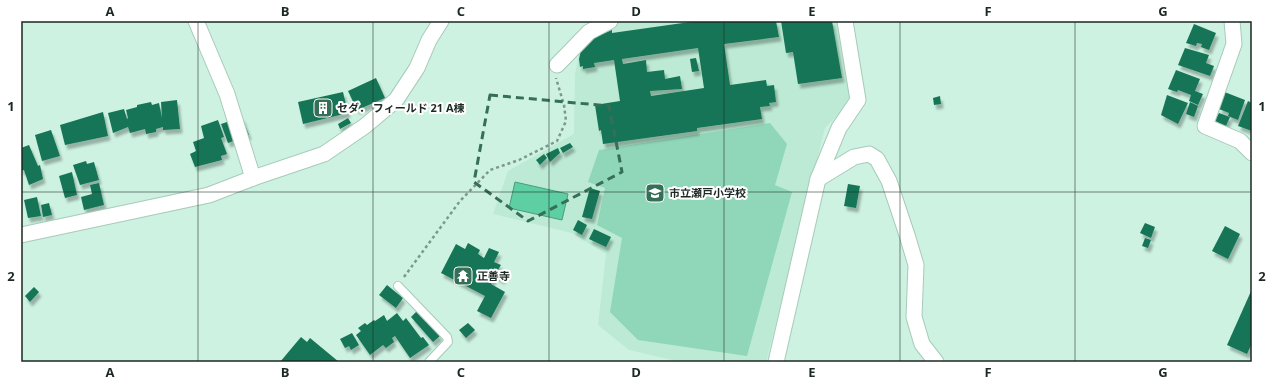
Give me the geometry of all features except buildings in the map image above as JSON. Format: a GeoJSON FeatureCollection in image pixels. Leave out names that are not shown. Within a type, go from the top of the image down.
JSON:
{"type":"FeatureCollection","features":[{"type":"Feature","properties":{"kind":"street"},"geometry":{"type":"LineString","coordinates":[[196,21],[227,94],[253,178]]}},
{"type":"Feature","properties":{"kind":"street"},"geometry":{"type":"LineString","coordinates":[[21,235],[209,195],[253,178],[324,154],[365,126],[396,100],[417,68],[429,40],[441,21]]}},
{"type":"Feature","properties":{"kind":"street"},"geometry":{"type":"LineString","coordinates":[[557,65],[589,32],[610,21]]}},
{"type":"Feature","properties":{"kind":"street"},"geometry":{"type":"LineString","coordinates":[[776,362],[818,179],[839,128],[858,100],[845,21]]}},
{"type":"Feature","properties":{"kind":"street"},"geometry":{"type":"LineString","coordinates":[[1232,21],[1234,44],[1205,126],[1240,141],[1252,152]]}},
{"type":"Feature","properties":{"kind":"street"},"geometry":{"type":"LineString","coordinates":[[818,179],[854,157],[869,154],[877,159],[889,181],[916,265],[914,317],[922,344],[936,362]]}},
{"type":"Feature","properties":{"kind":"lane"},"geometry":{"type":"LineString","coordinates":[[398,286],[447,337],[448,342],[429,362]]}},
{"type":"Feature","properties":{"kind":"path"},"geometry":{"type":"LineString","coordinates":[[398,286],[460,201],[490,170],[519,160],[557,141],[566,121],[564,105],[555,74],[557,65]]}},
{"type":"Feature","properties":{"kind":"highlighted area"},"geometry":{"type":"Polygon","coordinates":[[[490,95],[609,106],[622,172],[528,221],[474,182],[490,95]]]}},
{"type":"Feature","properties":{"kind":"shaded area","name":"市立瀬戸小学校"},"geometry":{"type":"Polygon","coordinates":[[[616,21],[837,21],[851,102],[825,128],[766,362],[681,362],[629,350],[598,325],[606,254],[572,233],[493,214],[508,171],[574,134],[575,75],[581,41],[616,21]]]}},
{"type":"Feature","properties":{"kind":"shaded area"},"geometry":{"type":"Polygon","coordinates":[[[770,123],[787,144],[775,185],[792,192],[747,356],[638,340],[610,312],[622,238],[597,225],[605,188],[588,182],[599,150],[770,123]]]}},
{"type":"Feature","properties":{"kind":"shaded area"},"geometry":{"type":"Polygon","coordinates":[[[515,182],[568,194],[562,220],[509,208],[515,182]]]}},
{"type":"Feature","properties":{"kind":"place","name":"セダ． フィールド 21 A棟"},"geometry":{"type":"Point","coordinates":[323,108]}},
{"type":"Feature","properties":{"kind":"place","name":"市立瀬戸小学校"},"geometry":{"type":"Point","coordinates":[655,193]}},
{"type":"Feature","properties":{"kind":"place","name":"正善寺"},"geometry":{"type":"Point","coordinates":[463,276]}}]}
